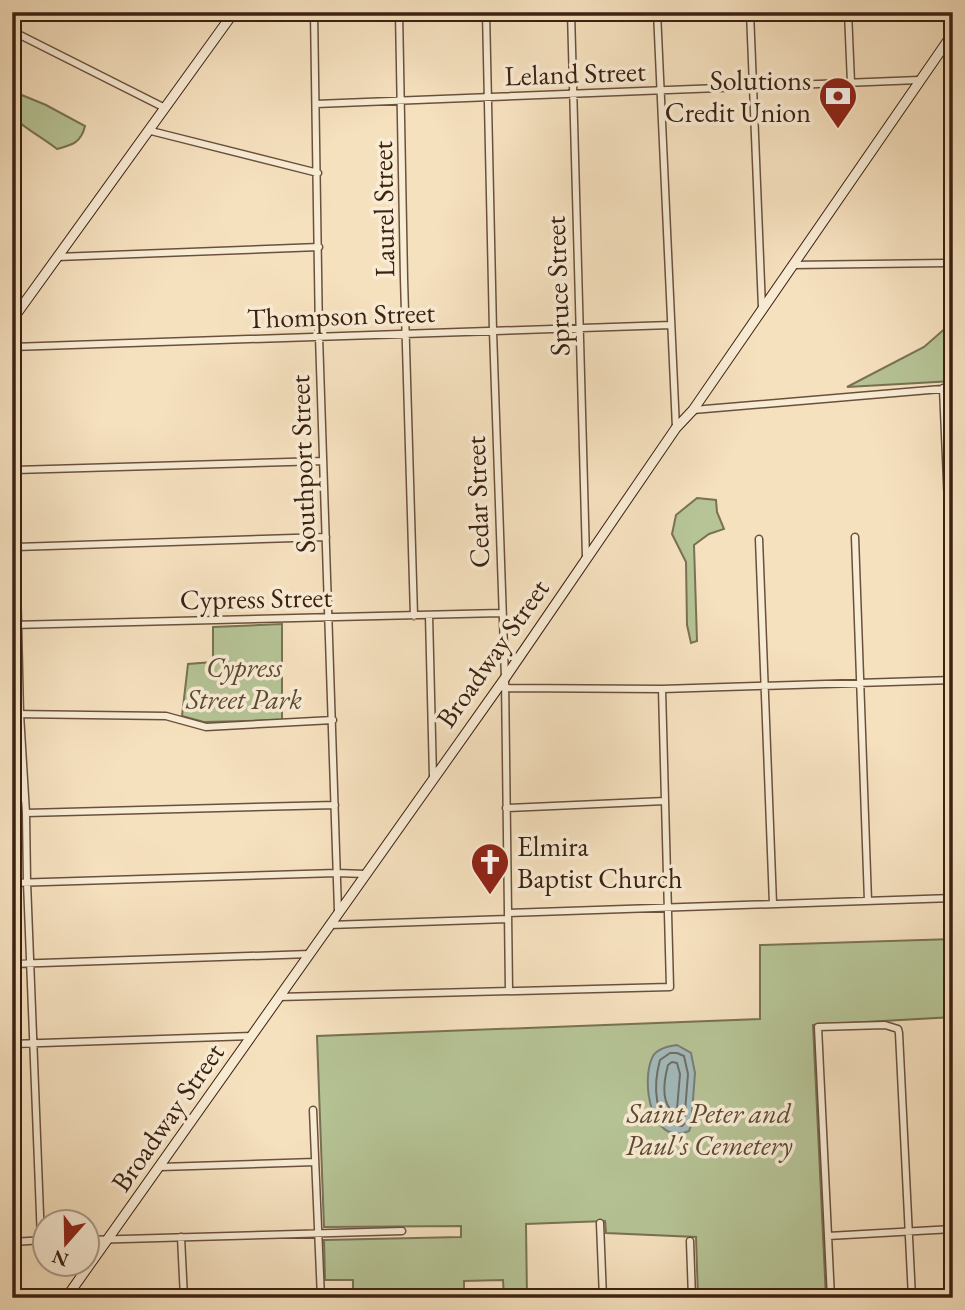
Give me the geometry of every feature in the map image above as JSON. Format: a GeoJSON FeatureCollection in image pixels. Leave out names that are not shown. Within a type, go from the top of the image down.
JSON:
{"type":"FeatureCollection","features":[{"type":"Feature","properties":{"kind":"street"},"geometry":{"type":"LineString","coordinates":[[14,314],[150,131],[234,12]]}},
{"type":"Feature","properties":{"kind":"street","name":"Southport Street"},"geometry":{"type":"LineString","coordinates":[[314,12],[319,336],[338,913]]}},
{"type":"Feature","properties":{"kind":"street","name":"Laurel Street"},"geometry":{"type":"LineString","coordinates":[[399,12],[414,616]]}},
{"type":"Feature","properties":{"kind":"street","name":"Cedar Street"},"geometry":{"type":"LineString","coordinates":[[486,12],[504,683],[509,991]]}},
{"type":"Feature","properties":{"kind":"street","name":"Spruce Street"},"geometry":{"type":"LineString","coordinates":[[571,12],[586,558]]}},
{"type":"Feature","properties":{"kind":"street"},"geometry":{"type":"LineString","coordinates":[[657,12],[676,428]]}},
{"type":"Feature","properties":{"kind":"street"},"geometry":{"type":"LineString","coordinates":[[750,12],[762,308]]}},
{"type":"Feature","properties":{"kind":"street"},"geometry":{"type":"LineString","coordinates":[[848,12],[851,83]]}},
{"type":"Feature","properties":{"kind":"street"},"geometry":{"type":"LineString","coordinates":[[12,31],[164,108]]}},
{"type":"Feature","properties":{"kind":"street","name":"Broadway Street"},"geometry":{"type":"LineString","coordinates":[[66,1298],[433,777],[504,683],[586,558],[676,428],[693,410],[953,33]]}},
{"type":"Feature","properties":{"kind":"street","name":"Leland Street"},"geometry":{"type":"LineString","coordinates":[[316,104],[919,80]]}},
{"type":"Feature","properties":{"kind":"street"},"geometry":{"type":"LineString","coordinates":[[150,131],[318,173]]}},
{"type":"Feature","properties":{"kind":"street"},"geometry":{"type":"LineString","coordinates":[[57,257],[318,247]]}},
{"type":"Feature","properties":{"kind":"street"},"geometry":{"type":"LineString","coordinates":[[792,265],[947,263]]}},
{"type":"Feature","properties":{"kind":"street","name":"Thompson Street"},"geometry":{"type":"LineString","coordinates":[[12,347],[671,325]]}},
{"type":"Feature","properties":{"kind":"street"},"geometry":{"type":"LineString","coordinates":[[12,369],[16,714],[26,813],[41,1208]]}},
{"type":"Feature","properties":{"kind":"street"},"geometry":{"type":"LineString","coordinates":[[943,388],[953,620]]}},
{"type":"Feature","properties":{"kind":"street"},"geometry":{"type":"LineString","coordinates":[[693,410],[953,388]]}},
{"type":"Feature","properties":{"kind":"street"},"geometry":{"type":"LineString","coordinates":[[15,470],[323,461]]}},
{"type":"Feature","properties":{"kind":"street"},"geometry":{"type":"LineString","coordinates":[[15,542],[326,537]]}},
{"type":"Feature","properties":{"kind":"street"},"geometry":{"type":"LineString","coordinates":[[855,537],[867,901]]}},
{"type":"Feature","properties":{"kind":"street"},"geometry":{"type":"LineString","coordinates":[[759,539],[773,904]]}},
{"type":"Feature","properties":{"kind":"street","name":"Cypress Street"},"geometry":{"type":"LineString","coordinates":[[16,625],[501,613]]}},
{"type":"Feature","properties":{"kind":"street"},"geometry":{"type":"LineString","coordinates":[[429,615],[433,777]]}},
{"type":"Feature","properties":{"kind":"street"},"geometry":{"type":"LineString","coordinates":[[504,683],[663,689],[953,680]]}},
{"type":"Feature","properties":{"kind":"street"},"geometry":{"type":"LineString","coordinates":[[278,997],[670,987],[663,689]]}},
{"type":"Feature","properties":{"kind":"street"},"geometry":{"type":"LineString","coordinates":[[16,714],[166,716],[206,727],[333,720]]}},
{"type":"Feature","properties":{"kind":"street"},"geometry":{"type":"LineString","coordinates":[[12,799],[24,799]]}},
{"type":"Feature","properties":{"kind":"street"},"geometry":{"type":"LineString","coordinates":[[506,808],[665,801]]}},
{"type":"Feature","properties":{"kind":"street"},"geometry":{"type":"LineString","coordinates":[[26,813],[335,805]]}},
{"type":"Feature","properties":{"kind":"street"},"geometry":{"type":"LineString","coordinates":[[12,883],[365,874]]}},
{"type":"Feature","properties":{"kind":"street"},"geometry":{"type":"LineString","coordinates":[[329,925],[667,908],[953,898]]}},
{"type":"Feature","properties":{"kind":"street"},"geometry":{"type":"LineString","coordinates":[[12,964],[310,954]]}},
{"type":"Feature","properties":{"kind":"street"},"geometry":{"type":"LineString","coordinates":[[831,1298],[818,1027],[885,1025],[898,1028],[912,1298]]}},
{"type":"Feature","properties":{"kind":"street"},"geometry":{"type":"LineString","coordinates":[[12,1044],[252,1036]]}},
{"type":"Feature","properties":{"kind":"street"},"geometry":{"type":"LineString","coordinates":[[313,1110],[321,1298]]}},
{"type":"Feature","properties":{"kind":"street"},"geometry":{"type":"LineString","coordinates":[[160,1167],[315,1162]]}},
{"type":"Feature","properties":{"kind":"street"},"geometry":{"type":"LineString","coordinates":[[600,1223],[603,1298]]}},
{"type":"Feature","properties":{"kind":"street"},"geometry":{"type":"LineString","coordinates":[[828,1236],[953,1229]]}},
{"type":"Feature","properties":{"kind":"street"},"geometry":{"type":"LineString","coordinates":[[102,1239],[402,1231]]}},
{"type":"Feature","properties":{"kind":"street"},"geometry":{"type":"LineString","coordinates":[[181,1237],[184,1298]]}},
{"type":"Feature","properties":{"kind":"street"},"geometry":{"type":"LineString","coordinates":[[12,1242],[32,1241]]}},
{"type":"Feature","properties":{"kind":"street"},"geometry":{"type":"LineString","coordinates":[[690,1241],[692,1298]]}},
{"type":"Feature","properties":{"kind":"green space"},"geometry":{"type":"Polygon","coordinates":[[[12,91],[85,126],[81,136],[71,144],[57,149],[12,116],[12,91]]]}},
{"type":"Feature","properties":{"kind":"green space"},"geometry":{"type":"Polygon","coordinates":[[[953,311],[953,381],[847,387],[924,347],[948,326],[953,311]]]}},
{"type":"Feature","properties":{"kind":"green space"},"geometry":{"type":"Polygon","coordinates":[[[697,498],[716,500],[717,512],[724,529],[709,534],[694,545],[697,641],[691,643],[687,625],[686,562],[672,534],[676,515],[697,498]]]}},
{"type":"Feature","properties":{"kind":"green space","name":"Cypress Street Park"},"geometry":{"type":"Polygon","coordinates":[[[282,624],[282,720],[204,722],[182,716],[188,664],[213,662],[213,627],[282,624]]]}},
{"type":"Feature","properties":{"kind":"green space","name":"Saint Peter and Paul's Cemetery"},"geometry":{"type":"Polygon","coordinates":[[[953,939],[953,1017],[813,1025],[826,1298],[698,1298],[696,1237],[606,1233],[605,1221],[526,1224],[527,1298],[504,1298],[503,1280],[464,1281],[464,1298],[353,1298],[353,1280],[325,1280],[324,1240],[461,1237],[461,1226],[324,1227],[317,1036],[760,1019],[760,945],[953,939]]]}},
{"type":"Feature","properties":{"kind":"water"},"geometry":{"type":"Polygon","coordinates":[[[677,1045],[691,1053],[695,1073],[691,1125],[689,1131],[676,1134],[666,1130],[657,1121],[652,1109],[648,1080],[649,1067],[655,1053],[677,1045]]]}},
{"type":"Feature","properties":{"kind":"place","name":"Solutions Credit Union"},"geometry":{"type":"Point","coordinates":[838,130]}},
{"type":"Feature","properties":{"kind":"place","name":"Elmira Baptist Church"},"geometry":{"type":"Point","coordinates":[490,896]}}]}
